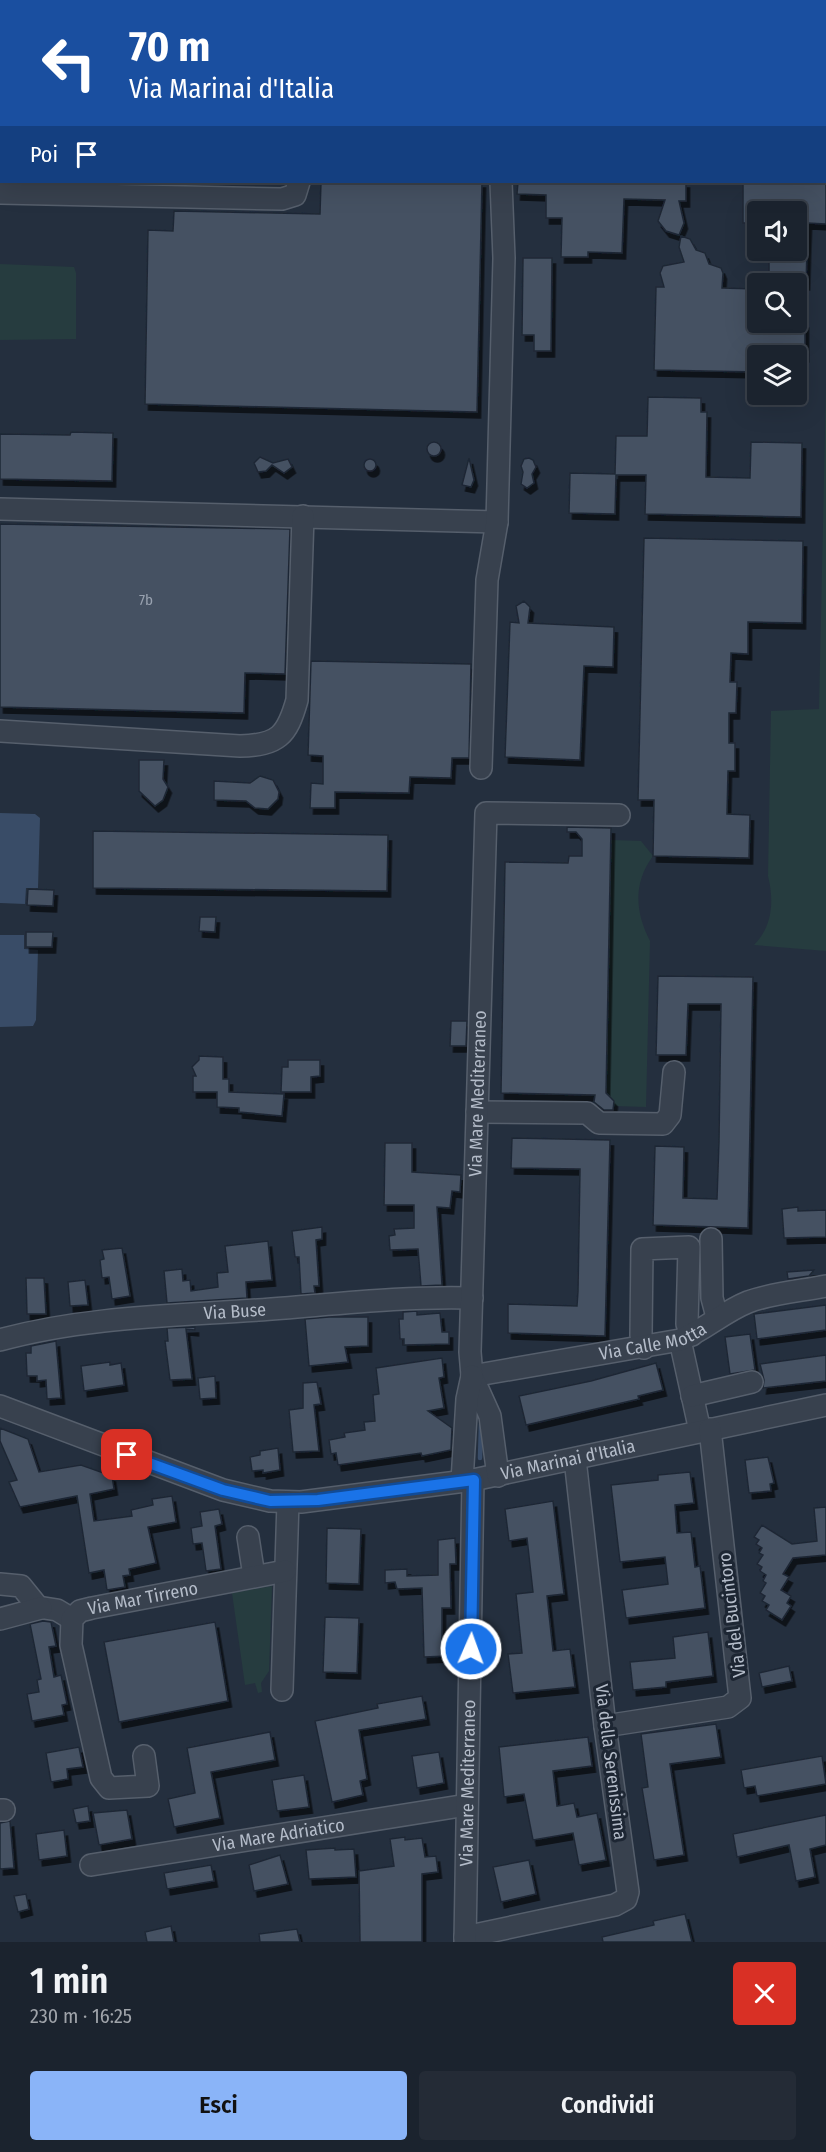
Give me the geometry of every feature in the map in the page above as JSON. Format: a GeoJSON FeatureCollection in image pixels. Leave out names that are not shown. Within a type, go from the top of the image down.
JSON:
{"type":"FeatureCollection","features":[{"type":"Feature","properties":{"kind":"street"},"geometry":{"type":"LineString","coordinates":[[0,193],[282,199],[295,195],[299,183]]}},
{"type":"Feature","properties":{"kind":"street"},"geometry":{"type":"LineString","coordinates":[[481,768],[487,580],[497,522],[504,258],[501,183]]}},
{"type":"Feature","properties":{"kind":"street"},"geometry":{"type":"LineString","coordinates":[[0,509],[497,522]]}},
{"type":"Feature","properties":{"kind":"street"},"geometry":{"type":"LineString","coordinates":[[0,731],[240,746],[264,746],[280,737],[292,720],[297,700],[303,516]]}},
{"type":"Feature","properties":{"kind":"street","name":"Via Mare Mediterraneo"},"geometry":{"type":"LineString","coordinates":[[465,1939],[467,1399],[472,1376],[470,1352],[486,813],[619,815]]}},
{"type":"Feature","properties":{"kind":"street"},"geometry":{"type":"LineString","coordinates":[[477,1112],[587,1113],[599,1123],[663,1124],[670,1115],[674,1072]]}},
{"type":"Feature","properties":{"kind":"street"},"geometry":{"type":"LineString","coordinates":[[711,1239],[712,1298],[717,1317]]}},
{"type":"Feature","properties":{"kind":"street"},"geometry":{"type":"LineString","coordinates":[[644,1348],[641,1335],[642,1249],[689,1247],[686,1338],[692,1396],[705,1430]]}},
{"type":"Feature","properties":{"kind":"street","name":"Via Calle Motta"},"geometry":{"type":"LineString","coordinates":[[472,1376],[644,1348],[686,1338],[717,1317],[750,1302],[826,1286]]}},
{"type":"Feature","properties":{"kind":"street","name":"Via Buse"},"geometry":{"type":"LineString","coordinates":[[0,1340],[42,1330],[116,1319],[394,1299],[472,1298]]}},
{"type":"Feature","properties":{"kind":"street","name":"Via Mare Mediterraneo"},"geometry":{"type":"LineString","coordinates":[[472,1376],[490,1416],[498,1476]]}},
{"type":"Feature","properties":{"kind":"street"},"geometry":{"type":"LineString","coordinates":[[692,1396],[752,1382]]}},
{"type":"Feature","properties":{"kind":"street","name":"Via Marinai d'Italia"},"geometry":{"type":"LineString","coordinates":[[0,1406],[223,1490],[246,1497],[288,1502],[498,1476],[826,1405]]}},
{"type":"Feature","properties":{"kind":"street","name":"Via del Bucintoro"},"geometry":{"type":"LineString","coordinates":[[605,1726],[728,1707],[740,1698],[705,1430]]}},
{"type":"Feature","properties":{"kind":"street","name":"Via della Serenissima"},"geometry":{"type":"LineString","coordinates":[[465,1939],[615,1905],[626,1899],[627,1884],[605,1726],[575,1459]]}},
{"type":"Feature","properties":{"kind":"street"},"geometry":{"type":"LineString","coordinates":[[282,1690],[288,1502]]}},
{"type":"Feature","properties":{"kind":"street"},"geometry":{"type":"LineString","coordinates":[[248,1537],[254,1576]]}},
{"type":"Feature","properties":{"kind":"street","name":"Via Mar Tirreno"},"geometry":{"type":"LineString","coordinates":[[144,1756],[148,1786],[109,1788],[101,1778],[71,1645],[72,1619],[80,1611],[92,1608],[285,1571]]}},
{"type":"Feature","properties":{"kind":"street"},"geometry":{"type":"LineString","coordinates":[[0,1584],[21,1586],[41,1608],[57,1610],[72,1619]]}},
{"type":"Feature","properties":{"kind":"street"},"geometry":{"type":"LineString","coordinates":[[0,1619],[35,1612],[41,1608]]}},
{"type":"Feature","properties":{"kind":"street","name":"Via Mare Adriatico"},"geometry":{"type":"LineString","coordinates":[[91,1865],[467,1805]]}},
{"type":"Feature","properties":{"kind":"green space"},"geometry":{"type":"Polygon","coordinates":[[[34,183],[103,183],[103,185],[34,183]]]}},
{"type":"Feature","properties":{"kind":"green space"},"geometry":{"type":"Polygon","coordinates":[[[0,264],[74,267],[76,273],[76,339],[0,340],[0,264]]]}},
{"type":"Feature","properties":{"kind":"green space"},"geometry":{"type":"Polygon","coordinates":[[[826,384],[826,951],[754,945],[765,930],[771,903],[768,876],[771,711],[819,709],[826,384]]]}},
{"type":"Feature","properties":{"kind":"green space"},"geometry":{"type":"Polygon","coordinates":[[[611,840],[641,841],[653,856],[642,877],[638,898],[641,919],[650,941],[646,1107],[614,1106],[612,1098],[606,1095],[611,840]]]}},
{"type":"Feature","properties":{"kind":"green space"},"geometry":{"type":"Polygon","coordinates":[[[272,1586],[269,1671],[261,1683],[262,1692],[258,1693],[255,1683],[245,1685],[232,1593],[272,1586]]]}},
{"type":"Feature","properties":{"kind":"water"},"geometry":{"type":"Polygon","coordinates":[[[0,813],[35,814],[40,818],[38,888],[26,888],[25,904],[0,903],[0,813]]]}},
{"type":"Feature","properties":{"kind":"water"},"geometry":{"type":"Polygon","coordinates":[[[0,935],[24,935],[24,949],[38,950],[36,1020],[33,1026],[0,1027],[0,935]]]}},
{"type":"Feature","properties":{"kind":"building"},"geometry":{"type":"Polygon","coordinates":[[[321,183],[482,183],[477,412],[145,404],[148,230],[173,231],[174,211],[320,214],[321,183]]]}},
{"type":"Feature","properties":{"kind":"building"},"geometry":{"type":"Polygon","coordinates":[[[518,183],[686,183],[686,201],[679,201],[684,223],[679,235],[666,231],[658,221],[665,200],[624,199],[622,253],[588,252],[588,257],[561,257],[562,218],[546,218],[546,195],[517,194],[518,183]]]}},
{"type":"Feature","properties":{"kind":"building"},"geometry":{"type":"Polygon","coordinates":[[[743,183],[826,183],[826,224],[808,223],[807,250],[807,201],[747,201],[747,223],[743,223],[743,183]]]}},
{"type":"Feature","properties":{"kind":"building"},"geometry":{"type":"Polygon","coordinates":[[[681,236],[690,239],[696,250],[705,253],[709,264],[721,268],[722,288],[747,289],[747,333],[805,333],[805,345],[747,345],[747,372],[654,370],[656,287],[664,287],[660,273],[663,266],[684,262],[679,247],[681,236]]]}},
{"type":"Feature","properties":{"kind":"building"},"geometry":{"type":"Polygon","coordinates":[[[523,258],[552,258],[551,351],[534,351],[534,335],[522,335],[523,258]]]}},
{"type":"Feature","properties":{"kind":"building"},"geometry":{"type":"Polygon","coordinates":[[[769,261],[807,261],[806,273],[769,273],[769,261]]]}},
{"type":"Feature","properties":{"kind":"building"},"geometry":{"type":"Polygon","coordinates":[[[648,397],[701,398],[701,412],[707,412],[706,477],[750,478],[751,442],[802,443],[801,517],[645,514],[646,475],[616,475],[615,514],[569,513],[570,473],[615,474],[616,436],[647,436],[648,397]]]}},
{"type":"Feature","properties":{"kind":"building"},"geometry":{"type":"Polygon","coordinates":[[[71,432],[113,433],[112,481],[0,479],[0,434],[70,435],[71,432]]]}},
{"type":"Feature","properties":{"kind":"building"},"geometry":{"type":"Polygon","coordinates":[[[431,442],[437,442],[441,449],[437,456],[431,456],[427,452],[427,446],[431,442]]]}},
{"type":"Feature","properties":{"kind":"building"},"geometry":{"type":"Polygon","coordinates":[[[260,457],[273,463],[288,459],[292,467],[284,473],[272,465],[266,471],[258,472],[254,463],[260,457]]]}},
{"type":"Feature","properties":{"kind":"building"},"geometry":{"type":"Polygon","coordinates":[[[469,458],[474,480],[471,487],[462,485],[469,458]]]}},
{"type":"Feature","properties":{"kind":"building"},"geometry":{"type":"Polygon","coordinates":[[[372,459],[376,465],[372,471],[368,471],[364,463],[372,459]]]}},
{"type":"Feature","properties":{"kind":"building"},"geometry":{"type":"Polygon","coordinates":[[[524,459],[533,460],[536,467],[532,474],[534,483],[527,488],[521,484],[523,472],[521,466],[524,459]]]}},
{"type":"Feature","properties":{"kind":"building"},"geometry":{"type":"Polygon","coordinates":[[[0,524],[290,529],[285,674],[245,673],[244,713],[0,707],[0,524]]]}},
{"type":"Feature","properties":{"kind":"building"},"geometry":{"type":"Polygon","coordinates":[[[644,538],[803,541],[802,623],[748,622],[748,654],[731,653],[730,682],[737,682],[736,713],[729,713],[729,743],[735,743],[735,771],[728,771],[727,814],[750,815],[749,858],[653,856],[654,800],[638,800],[644,538]]]}},
{"type":"Feature","properties":{"kind":"building"},"geometry":{"type":"Polygon","coordinates":[[[524,601],[530,607],[528,623],[614,627],[613,667],[584,666],[580,760],[505,757],[510,622],[519,623],[516,606],[524,601]]]}},
{"type":"Feature","properties":{"kind":"building"},"geometry":{"type":"Polygon","coordinates":[[[311,661],[471,664],[469,758],[452,758],[451,778],[410,777],[409,793],[335,792],[335,808],[310,808],[311,783],[323,784],[323,756],[308,755],[311,661]]]}},
{"type":"Feature","properties":{"kind":"building"},"geometry":{"type":"Polygon","coordinates":[[[139,760],[164,760],[163,779],[168,787],[163,800],[155,806],[139,791],[139,760]]]}},
{"type":"Feature","properties":{"kind":"building"},"geometry":{"type":"Polygon","coordinates":[[[260,776],[273,780],[279,792],[278,799],[268,809],[255,808],[246,801],[214,800],[214,781],[250,783],[260,776]]]}},
{"type":"Feature","properties":{"kind":"building"},"geometry":{"type":"Polygon","coordinates":[[[567,827],[611,828],[606,1093],[614,1101],[613,1110],[604,1110],[594,1102],[595,1095],[501,1093],[505,862],[568,863],[569,856],[582,856],[582,839],[576,832],[567,832],[567,827]]]}},
{"type":"Feature","properties":{"kind":"building"},"geometry":{"type":"Polygon","coordinates":[[[93,831],[388,835],[387,891],[93,888],[93,831]]]}},
{"type":"Feature","properties":{"kind":"building"},"geometry":{"type":"Polygon","coordinates":[[[28,889],[54,890],[53,906],[27,905],[28,889]]]}},
{"type":"Feature","properties":{"kind":"building"},"geometry":{"type":"Polygon","coordinates":[[[200,917],[216,917],[215,932],[199,931],[200,917]]]}},
{"type":"Feature","properties":{"kind":"building"},"geometry":{"type":"Polygon","coordinates":[[[26,932],[53,932],[52,947],[26,947],[26,932]]]}},
{"type":"Feature","properties":{"kind":"building"},"geometry":{"type":"Polygon","coordinates":[[[658,976],[753,977],[748,1228],[653,1225],[655,1146],[684,1147],[683,1198],[717,1199],[719,1141],[721,1004],[688,1004],[686,1055],[656,1055],[658,976]]]}},
{"type":"Feature","properties":{"kind":"building"},"geometry":{"type":"Polygon","coordinates":[[[451,1021],[467,1021],[466,1046],[450,1046],[451,1021]]]}},
{"type":"Feature","properties":{"kind":"building"},"geometry":{"type":"Polygon","coordinates":[[[199,1056],[223,1057],[223,1079],[229,1079],[229,1092],[284,1094],[282,1116],[239,1112],[239,1108],[217,1107],[217,1092],[193,1092],[193,1076],[196,1076],[192,1067],[199,1060],[199,1056]]]}},
{"type":"Feature","properties":{"kind":"building"},"geometry":{"type":"Polygon","coordinates":[[[288,1060],[320,1060],[320,1076],[311,1077],[311,1092],[281,1092],[282,1067],[288,1067],[288,1060]]]}},
{"type":"Feature","properties":{"kind":"building"},"geometry":{"type":"Polygon","coordinates":[[[512,1138],[610,1140],[605,1336],[508,1333],[508,1304],[577,1306],[578,1291],[580,1169],[511,1168],[512,1138]]]}},
{"type":"Feature","properties":{"kind":"building"},"geometry":{"type":"Polygon","coordinates":[[[385,1143],[412,1143],[412,1172],[461,1175],[460,1192],[452,1191],[450,1208],[437,1207],[442,1285],[421,1286],[418,1249],[390,1250],[389,1236],[395,1235],[394,1229],[414,1228],[414,1205],[384,1205],[385,1143]]]}},
{"type":"Feature","properties":{"kind":"building"},"geometry":{"type":"Polygon","coordinates":[[[798,1207],[798,1211],[826,1210],[826,1237],[784,1238],[782,1209],[798,1207]]]}},
{"type":"Feature","properties":{"kind":"building"},"geometry":{"type":"Polygon","coordinates":[[[322,1227],[322,1239],[316,1240],[319,1286],[314,1286],[315,1293],[301,1294],[299,1257],[295,1257],[292,1231],[322,1227]]]}},
{"type":"Feature","properties":{"kind":"building"},"geometry":{"type":"Polygon","coordinates":[[[268,1241],[272,1280],[246,1282],[247,1298],[167,1303],[164,1271],[182,1269],[183,1281],[190,1280],[191,1291],[218,1287],[217,1273],[228,1272],[225,1246],[268,1241]]]}},
{"type":"Feature","properties":{"kind":"building"},"geometry":{"type":"Polygon","coordinates":[[[122,1248],[130,1296],[112,1299],[109,1277],[102,1278],[100,1260],[104,1259],[102,1250],[122,1248]]]}},
{"type":"Feature","properties":{"kind":"building"},"geometry":{"type":"Polygon","coordinates":[[[814,1270],[809,1276],[788,1279],[787,1272],[814,1270]]]}},
{"type":"Feature","properties":{"kind":"building"},"geometry":{"type":"Polygon","coordinates":[[[26,1278],[44,1278],[46,1314],[27,1314],[26,1278]]]}},
{"type":"Feature","properties":{"kind":"building"},"geometry":{"type":"Polygon","coordinates":[[[85,1280],[88,1305],[70,1306],[68,1282],[85,1280]]]}},
{"type":"Feature","properties":{"kind":"building"},"geometry":{"type":"Polygon","coordinates":[[[826,1305],[826,1330],[757,1339],[754,1314],[826,1305]]]}},
{"type":"Feature","properties":{"kind":"building"},"geometry":{"type":"Polygon","coordinates":[[[417,1311],[417,1315],[440,1313],[442,1332],[449,1332],[449,1344],[404,1345],[404,1339],[400,1339],[399,1319],[403,1319],[403,1312],[417,1311]]]}},
{"type":"Feature","properties":{"kind":"building"},"geometry":{"type":"Polygon","coordinates":[[[368,1317],[368,1346],[345,1347],[348,1362],[309,1366],[305,1319],[368,1317]]]}},
{"type":"Feature","properties":{"kind":"building"},"geometry":{"type":"Polygon","coordinates":[[[195,1327],[195,1330],[186,1329],[192,1379],[170,1380],[165,1341],[168,1341],[167,1328],[195,1327]]]}},
{"type":"Feature","properties":{"kind":"building"},"geometry":{"type":"Polygon","coordinates":[[[750,1334],[755,1370],[730,1374],[725,1337],[750,1334]]]}},
{"type":"Feature","properties":{"kind":"building"},"geometry":{"type":"Polygon","coordinates":[[[56,1341],[61,1398],[47,1399],[46,1380],[37,1381],[37,1376],[27,1376],[26,1353],[31,1353],[31,1346],[56,1341]]]}},
{"type":"Feature","properties":{"kind":"building"},"geometry":{"type":"Polygon","coordinates":[[[826,1355],[826,1381],[763,1388],[764,1380],[760,1364],[826,1355]]]}},
{"type":"Feature","properties":{"kind":"building"},"geometry":{"type":"Polygon","coordinates":[[[442,1358],[444,1377],[439,1378],[444,1408],[428,1411],[452,1428],[451,1450],[422,1456],[421,1453],[338,1465],[336,1453],[331,1454],[329,1440],[345,1437],[344,1433],[365,1430],[364,1422],[375,1421],[373,1395],[379,1394],[376,1368],[442,1358]]]}},
{"type":"Feature","properties":{"kind":"building"},"geometry":{"type":"Polygon","coordinates":[[[110,1362],[110,1365],[121,1363],[124,1385],[84,1391],[81,1366],[110,1362]]]}},
{"type":"Feature","properties":{"kind":"building"},"geometry":{"type":"Polygon","coordinates":[[[656,1363],[663,1390],[638,1396],[639,1399],[526,1425],[519,1396],[591,1381],[656,1363]]]}},
{"type":"Feature","properties":{"kind":"building"},"geometry":{"type":"Polygon","coordinates":[[[215,1376],[216,1398],[200,1399],[198,1378],[215,1376]]]}},
{"type":"Feature","properties":{"kind":"building"},"geometry":{"type":"Polygon","coordinates":[[[317,1382],[321,1404],[314,1405],[319,1451],[293,1452],[289,1410],[303,1408],[303,1383],[317,1382]]]}},
{"type":"Feature","properties":{"kind":"building"},"geometry":{"type":"Polygon","coordinates":[[[0,1428],[28,1439],[39,1472],[81,1465],[112,1476],[114,1489],[90,1494],[94,1521],[132,1516],[131,1510],[153,1505],[152,1499],[172,1496],[176,1522],[148,1527],[156,1563],[129,1569],[130,1575],[123,1576],[125,1587],[107,1590],[104,1570],[89,1573],[77,1496],[20,1507],[9,1482],[17,1480],[0,1441],[0,1428]]]}},
{"type":"Feature","properties":{"kind":"building"},"geometry":{"type":"Polygon","coordinates":[[[278,1448],[280,1470],[263,1473],[263,1470],[252,1471],[250,1457],[260,1455],[260,1451],[278,1448]]]}},
{"type":"Feature","properties":{"kind":"building"},"geometry":{"type":"Polygon","coordinates":[[[768,1457],[774,1483],[770,1484],[771,1491],[749,1493],[745,1460],[768,1457]]]}},
{"type":"Feature","properties":{"kind":"building"},"geometry":{"type":"Polygon","coordinates":[[[690,1472],[694,1503],[675,1505],[677,1533],[691,1532],[695,1567],[700,1566],[705,1608],[626,1618],[622,1590],[668,1584],[665,1557],[620,1562],[611,1485],[658,1480],[658,1475],[690,1472]]]}},
{"type":"Feature","properties":{"kind":"building"},"geometry":{"type":"Polygon","coordinates":[[[553,1501],[564,1594],[547,1596],[553,1651],[570,1649],[575,1687],[513,1693],[508,1654],[522,1653],[516,1594],[533,1592],[527,1538],[509,1541],[505,1509],[553,1501]]]}},
{"type":"Feature","properties":{"kind":"building"},"geometry":{"type":"Polygon","coordinates":[[[826,1507],[826,1555],[793,1558],[783,1574],[789,1577],[781,1590],[791,1596],[787,1603],[791,1606],[782,1620],[766,1610],[769,1605],[762,1601],[765,1596],[760,1593],[766,1583],[763,1581],[766,1575],[760,1571],[762,1567],[757,1564],[763,1555],[759,1553],[762,1548],[756,1544],[759,1540],[754,1537],[762,1525],[792,1544],[817,1541],[814,1508],[826,1507]]]}},
{"type":"Feature","properties":{"kind":"building"},"geometry":{"type":"Polygon","coordinates":[[[219,1509],[222,1524],[215,1526],[221,1569],[206,1571],[202,1543],[193,1544],[191,1528],[202,1526],[200,1512],[219,1509]]]}},
{"type":"Feature","properties":{"kind":"building"},"geometry":{"type":"Polygon","coordinates":[[[327,1528],[361,1529],[359,1584],[326,1583],[327,1528]]]}},
{"type":"Feature","properties":{"kind":"building"},"geometry":{"type":"Polygon","coordinates":[[[455,1538],[456,1564],[450,1564],[451,1608],[442,1608],[442,1640],[448,1640],[448,1656],[424,1657],[422,1588],[397,1589],[395,1582],[385,1583],[385,1570],[407,1569],[407,1576],[438,1575],[438,1540],[455,1538]]]}},
{"type":"Feature","properties":{"kind":"building"},"geometry":{"type":"Polygon","coordinates":[[[325,1617],[359,1618],[357,1673],[323,1672],[325,1617]]]}},
{"type":"Feature","properties":{"kind":"building"},"geometry":{"type":"Polygon","coordinates":[[[51,1622],[56,1646],[49,1647],[54,1677],[61,1675],[67,1704],[62,1705],[64,1715],[32,1721],[27,1694],[39,1692],[37,1680],[41,1679],[30,1624],[51,1622]]]}},
{"type":"Feature","properties":{"kind":"building"},"geometry":{"type":"Polygon","coordinates":[[[215,1622],[228,1701],[119,1722],[104,1642],[215,1622]]]}},
{"type":"Feature","properties":{"kind":"building"},"geometry":{"type":"Polygon","coordinates":[[[708,1632],[713,1676],[666,1682],[666,1687],[633,1690],[630,1662],[675,1658],[673,1637],[708,1632]]]}},
{"type":"Feature","properties":{"kind":"building"},"geometry":{"type":"Polygon","coordinates":[[[789,1666],[792,1681],[762,1687],[759,1673],[789,1666]]]}},
{"type":"Feature","properties":{"kind":"building"},"geometry":{"type":"Polygon","coordinates":[[[422,1696],[426,1719],[359,1730],[367,1779],[360,1781],[363,1795],[332,1802],[315,1721],[378,1708],[377,1704],[422,1696]]]}},
{"type":"Feature","properties":{"kind":"building"},"geometry":{"type":"Polygon","coordinates":[[[716,1724],[721,1757],[670,1764],[684,1855],[654,1860],[642,1788],[648,1787],[641,1734],[716,1724]]]}},
{"type":"Feature","properties":{"kind":"building"},"geometry":{"type":"Polygon","coordinates":[[[270,1732],[275,1760],[211,1772],[220,1818],[174,1827],[168,1799],[195,1793],[187,1748],[270,1732]]]}},
{"type":"Feature","properties":{"kind":"building"},"geometry":{"type":"Polygon","coordinates":[[[588,1737],[592,1766],[553,1771],[557,1806],[574,1803],[577,1817],[597,1813],[606,1860],[579,1865],[573,1833],[533,1840],[524,1794],[504,1797],[499,1747],[588,1737]]]}},
{"type":"Feature","properties":{"kind":"building"},"geometry":{"type":"Polygon","coordinates":[[[79,1747],[83,1767],[67,1769],[68,1779],[51,1782],[46,1753],[79,1747]]]}},
{"type":"Feature","properties":{"kind":"building"},"geometry":{"type":"Polygon","coordinates":[[[439,1752],[444,1783],[417,1788],[412,1756],[439,1752]]]}},
{"type":"Feature","properties":{"kind":"building"},"geometry":{"type":"Polygon","coordinates":[[[822,1756],[826,1784],[757,1796],[755,1786],[744,1788],[741,1770],[822,1756]]]}},
{"type":"Feature","properties":{"kind":"building"},"geometry":{"type":"Polygon","coordinates":[[[304,1775],[309,1807],[277,1811],[272,1780],[304,1775]]]}},
{"type":"Feature","properties":{"kind":"building"},"geometry":{"type":"Polygon","coordinates":[[[88,1806],[90,1821],[76,1823],[73,1809],[88,1806]]]}},
{"type":"Feature","properties":{"kind":"building"},"geometry":{"type":"Polygon","coordinates":[[[127,1810],[132,1839],[99,1845],[93,1813],[127,1810]]]}},
{"type":"Feature","properties":{"kind":"building"},"geometry":{"type":"Polygon","coordinates":[[[826,1815],[826,1845],[810,1849],[815,1877],[796,1881],[789,1845],[737,1857],[733,1834],[826,1815]]]}},
{"type":"Feature","properties":{"kind":"building"},"geometry":{"type":"Polygon","coordinates":[[[10,1821],[14,1868],[0,1869],[0,1823],[10,1821]]]}},
{"type":"Feature","properties":{"kind":"building"},"geometry":{"type":"Polygon","coordinates":[[[64,1830],[67,1856],[39,1860],[36,1834],[64,1830]]]}},
{"type":"Feature","properties":{"kind":"building"},"geometry":{"type":"Polygon","coordinates":[[[405,1837],[405,1840],[422,1838],[425,1857],[436,1856],[438,1872],[422,1874],[422,1942],[360,1942],[359,1871],[394,1866],[390,1839],[405,1837]]]}},
{"type":"Feature","properties":{"kind":"building"},"geometry":{"type":"Polygon","coordinates":[[[335,1848],[335,1850],[354,1849],[356,1877],[309,1879],[306,1850],[335,1848]]]}},
{"type":"Feature","properties":{"kind":"building"},"geometry":{"type":"Polygon","coordinates":[[[280,1855],[288,1884],[254,1891],[249,1865],[280,1855]]]}},
{"type":"Feature","properties":{"kind":"building"},"geometry":{"type":"Polygon","coordinates":[[[529,1860],[536,1894],[501,1902],[493,1867],[529,1860]]]}},
{"type":"Feature","properties":{"kind":"building"},"geometry":{"type":"Polygon","coordinates":[[[211,1865],[214,1881],[167,1889],[164,1873],[211,1865]]]}},
{"type":"Feature","properties":{"kind":"building"},"geometry":{"type":"Polygon","coordinates":[[[26,1894],[29,1909],[18,1912],[14,1896],[26,1894]]]}},
{"type":"Feature","properties":{"kind":"building"},"geometry":{"type":"Polygon","coordinates":[[[685,1914],[692,1942],[603,1942],[602,1937],[654,1925],[653,1921],[685,1914]]]}},
{"type":"Feature","properties":{"kind":"building"},"geometry":{"type":"Polygon","coordinates":[[[171,1926],[174,1942],[147,1942],[145,1932],[171,1926]]]}},
{"type":"Feature","properties":{"kind":"building"},"geometry":{"type":"Polygon","coordinates":[[[297,1929],[300,1942],[260,1942],[259,1934],[297,1929]]]}},
{"type":"Feature","properties":{"kind":"waterway"},"geometry":{"type":"LineString","coordinates":[[480,1458],[481,1424]]}},
{"type":"Feature","properties":{"kind":"route"},"geometry":{"type":"LineString","coordinates":[[127,1455],[223,1490],[270,1501],[301,1502],[474,1480],[471,1649]]}}]}
